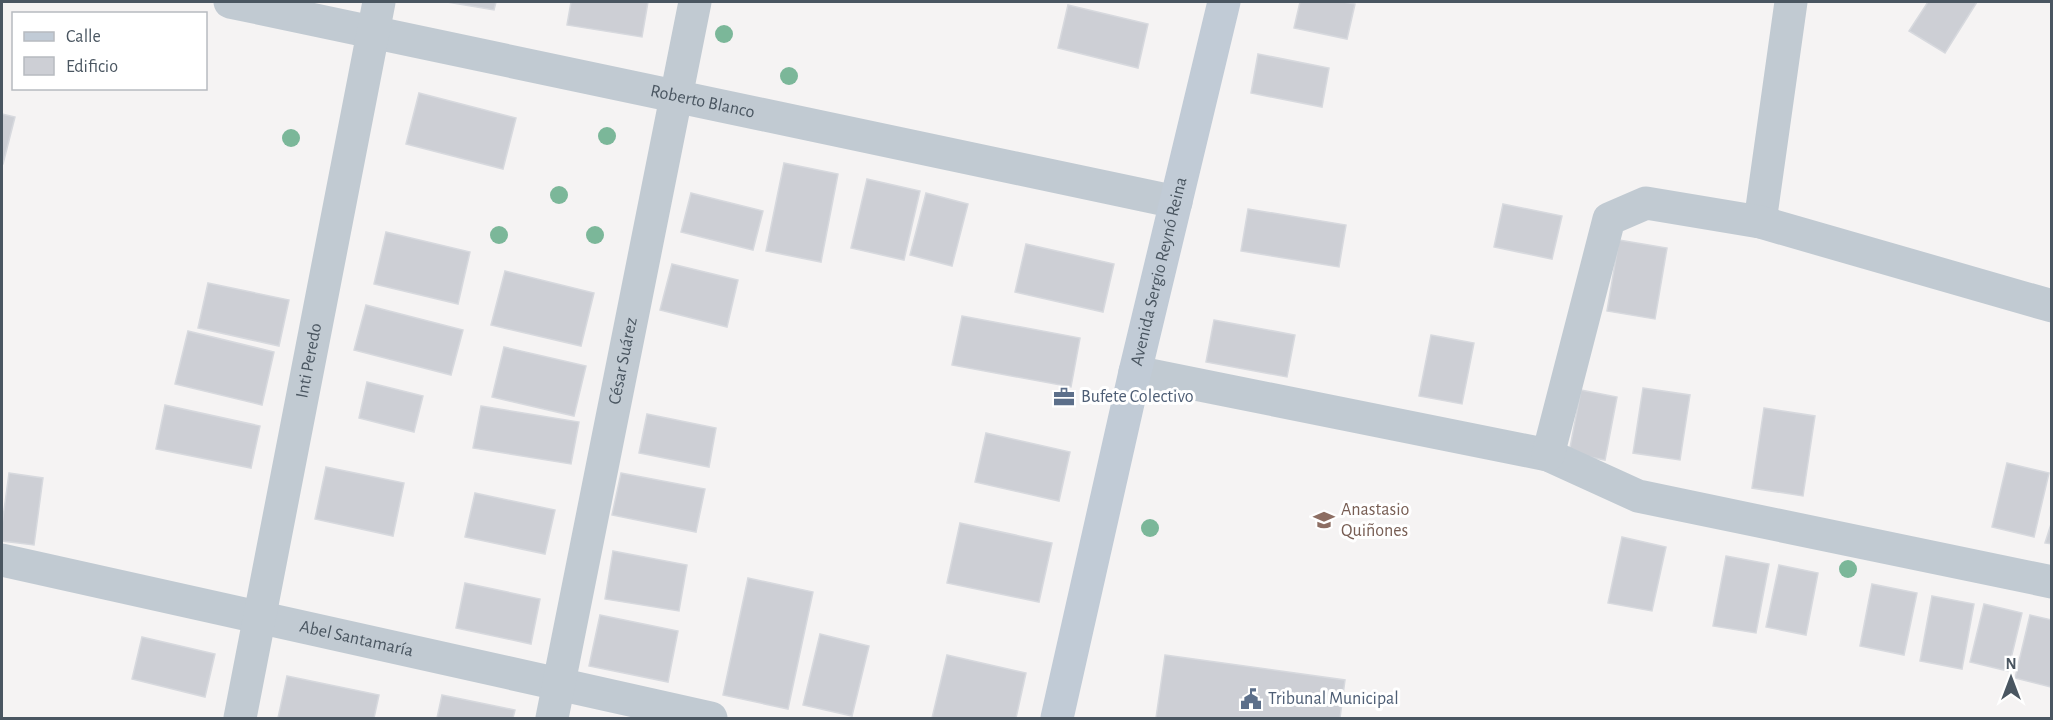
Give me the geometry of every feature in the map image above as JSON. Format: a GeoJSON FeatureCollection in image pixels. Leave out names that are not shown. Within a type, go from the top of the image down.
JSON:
{"type":"FeatureCollection","features":[{"type":"Feature","properties":{"kind":"main road","name":"Avenida Sergio Reynó Reina"},"geometry":{"type":"LineString","coordinates":[[1057,718],[1135,372],[1224,2]]}},
{"type":"Feature","properties":{"kind":"street","name":"Roberto Blanco"},"geometry":{"type":"LineString","coordinates":[[230,2],[376,17],[676,96],[1176,202]]}},
{"type":"Feature","properties":{"kind":"street","name":"César Suárez"},"geometry":{"type":"LineString","coordinates":[[552,718],[695,2]]}},
{"type":"Feature","properties":{"kind":"street"},"geometry":{"type":"LineString","coordinates":[[1760,222],[1791,2]]}},
{"type":"Feature","properties":{"kind":"street","name":"Inti Peredo"},"geometry":{"type":"LineString","coordinates":[[240,718],[376,17]]}},
{"type":"Feature","properties":{"kind":"street"},"geometry":{"type":"LineString","coordinates":[[1548,455],[1609,219],[1646,203],[1760,222],[2052,306]]}},
{"type":"Feature","properties":{"kind":"street"},"geometry":{"type":"LineString","coordinates":[[1135,372],[1548,455],[1638,496],[2052,582]]}},
{"type":"Feature","properties":{"kind":"street","name":"Abel Santamaría"},"geometry":{"type":"LineString","coordinates":[[2,560],[711,718]]}},
{"type":"Feature","properties":{"kind":"building"},"geometry":{"type":"Polygon","coordinates":[[[447,2],[496,2],[494,10],[447,2]]]}},
{"type":"Feature","properties":{"kind":"building"},"geometry":{"type":"Polygon","coordinates":[[[571,2],[648,2],[642,37],[567,25],[571,2]]]}},
{"type":"Feature","properties":{"kind":"building"},"geometry":{"type":"Polygon","coordinates":[[[1300,2],[1355,4],[1347,39],[1294,28],[1300,2]]]}},
{"type":"Feature","properties":{"kind":"building"},"geometry":{"type":"Polygon","coordinates":[[[1928,2],[1977,2],[1945,53],[1909,31],[1928,2]]]}},
{"type":"Feature","properties":{"kind":"building"},"geometry":{"type":"Polygon","coordinates":[[[1068,5],[1148,24],[1138,68],[1058,48],[1068,5]]]}},
{"type":"Feature","properties":{"kind":"building"},"geometry":{"type":"Polygon","coordinates":[[[1258,54],[1329,68],[1322,107],[1251,93],[1258,54]]]}},
{"type":"Feature","properties":{"kind":"building"},"geometry":{"type":"Polygon","coordinates":[[[419,93],[516,118],[503,169],[406,144],[419,93]]]}},
{"type":"Feature","properties":{"kind":"building"},"geometry":{"type":"Polygon","coordinates":[[[2,114],[15,117],[3,164],[2,164],[2,114]]]}},
{"type":"Feature","properties":{"kind":"building"},"geometry":{"type":"Polygon","coordinates":[[[784,163],[838,174],[821,262],[766,251],[784,163]]]}},
{"type":"Feature","properties":{"kind":"building"},"geometry":{"type":"Polygon","coordinates":[[[867,179],[920,191],[904,260],[851,248],[867,179]]]}},
{"type":"Feature","properties":{"kind":"building"},"geometry":{"type":"Polygon","coordinates":[[[691,193],[763,211],[753,250],[681,232],[691,193]]]}},
{"type":"Feature","properties":{"kind":"building"},"geometry":{"type":"Polygon","coordinates":[[[926,193],[968,204],[952,266],[910,255],[926,193]]]}},
{"type":"Feature","properties":{"kind":"building"},"geometry":{"type":"Polygon","coordinates":[[[1503,204],[1562,216],[1552,259],[1494,247],[1503,204]]]}},
{"type":"Feature","properties":{"kind":"building"},"geometry":{"type":"Polygon","coordinates":[[[1248,209],[1346,225],[1339,267],[1241,251],[1248,209]]]}},
{"type":"Feature","properties":{"kind":"building"},"geometry":{"type":"Polygon","coordinates":[[[386,232],[470,252],[458,304],[374,284],[386,232]]]}},
{"type":"Feature","properties":{"kind":"building"},"geometry":{"type":"Polygon","coordinates":[[[1619,240],[1667,248],[1655,319],[1607,311],[1619,240]]]}},
{"type":"Feature","properties":{"kind":"building"},"geometry":{"type":"Polygon","coordinates":[[[1026,244],[1114,264],[1103,312],[1015,292],[1026,244]]]}},
{"type":"Feature","properties":{"kind":"building"},"geometry":{"type":"Polygon","coordinates":[[[672,264],[738,280],[727,327],[660,310],[672,264]]]}},
{"type":"Feature","properties":{"kind":"building"},"geometry":{"type":"Polygon","coordinates":[[[505,271],[594,293],[581,346],[491,325],[505,271]]]}},
{"type":"Feature","properties":{"kind":"building"},"geometry":{"type":"Polygon","coordinates":[[[208,283],[289,300],[279,346],[198,328],[208,283]]]}},
{"type":"Feature","properties":{"kind":"building"},"geometry":{"type":"Polygon","coordinates":[[[366,305],[463,330],[451,375],[354,350],[366,305]]]}},
{"type":"Feature","properties":{"kind":"building"},"geometry":{"type":"Polygon","coordinates":[[[962,316],[1080,338],[1071,387],[952,365],[962,316]]]}},
{"type":"Feature","properties":{"kind":"building"},"geometry":{"type":"Polygon","coordinates":[[[1214,320],[1295,335],[1287,377],[1206,362],[1214,320]]]}},
{"type":"Feature","properties":{"kind":"building"},"geometry":{"type":"Polygon","coordinates":[[[188,331],[274,352],[262,405],[175,384],[188,331]]]}},
{"type":"Feature","properties":{"kind":"building"},"geometry":{"type":"Polygon","coordinates":[[[1431,335],[1474,343],[1462,404],[1419,396],[1431,335]]]}},
{"type":"Feature","properties":{"kind":"building"},"geometry":{"type":"Polygon","coordinates":[[[504,347],[586,366],[574,416],[492,397],[504,347]]]}},
{"type":"Feature","properties":{"kind":"building"},"geometry":{"type":"Polygon","coordinates":[[[367,382],[423,396],[414,432],[359,418],[367,382]]]}},
{"type":"Feature","properties":{"kind":"building"},"geometry":{"type":"Polygon","coordinates":[[[1643,388],[1690,395],[1680,460],[1633,453],[1643,388]]]}},
{"type":"Feature","properties":{"kind":"building"},"geometry":{"type":"Polygon","coordinates":[[[1581,390],[1617,397],[1605,460],[1569,453],[1581,390]]]}},
{"type":"Feature","properties":{"kind":"building"},"geometry":{"type":"Polygon","coordinates":[[[165,405],[260,426],[251,468],[156,449],[165,405]]]}},
{"type":"Feature","properties":{"kind":"building"},"geometry":{"type":"Polygon","coordinates":[[[481,406],[579,422],[571,464],[473,448],[481,406]]]}},
{"type":"Feature","properties":{"kind":"building"},"geometry":{"type":"Polygon","coordinates":[[[1764,408],[1815,416],[1803,496],[1752,488],[1764,408]]]}},
{"type":"Feature","properties":{"kind":"building"},"geometry":{"type":"Polygon","coordinates":[[[647,414],[716,428],[709,467],[639,453],[647,414]]]}},
{"type":"Feature","properties":{"kind":"building"},"geometry":{"type":"Polygon","coordinates":[[[986,433],[1070,452],[1059,501],[975,482],[986,433]]]}},
{"type":"Feature","properties":{"kind":"building"},"geometry":{"type":"Polygon","coordinates":[[[2007,463],[2049,473],[2034,537],[1992,527],[2007,463]]]}},
{"type":"Feature","properties":{"kind":"building"},"geometry":{"type":"Polygon","coordinates":[[[326,467],[404,483],[393,536],[315,519],[326,467]]]}},
{"type":"Feature","properties":{"kind":"building"},"geometry":{"type":"Polygon","coordinates":[[[9,473],[43,478],[34,545],[2,541],[9,473]]]}},
{"type":"Feature","properties":{"kind":"building"},"geometry":{"type":"Polygon","coordinates":[[[621,473],[705,489],[696,532],[612,515],[621,473]]]}},
{"type":"Feature","properties":{"kind":"building"},"geometry":{"type":"Polygon","coordinates":[[[475,493],[555,510],[545,554],[465,537],[475,493]]]}},
{"type":"Feature","properties":{"kind":"building"},"geometry":{"type":"Polygon","coordinates":[[[2052,521],[2052,544],[2045,543],[2052,521]]]}},
{"type":"Feature","properties":{"kind":"building"},"geometry":{"type":"Polygon","coordinates":[[[960,523],[1052,543],[1039,602],[947,583],[960,523]]]}},
{"type":"Feature","properties":{"kind":"building"},"geometry":{"type":"Polygon","coordinates":[[[1622,537],[1666,547],[1652,611],[1608,603],[1622,537]]]}},
{"type":"Feature","properties":{"kind":"building"},"geometry":{"type":"Polygon","coordinates":[[[613,551],[687,565],[679,611],[605,599],[613,551]]]}},
{"type":"Feature","properties":{"kind":"building"},"geometry":{"type":"Polygon","coordinates":[[[1726,556],[1769,564],[1756,633],[1713,626],[1726,556]]]}},
{"type":"Feature","properties":{"kind":"building"},"geometry":{"type":"Polygon","coordinates":[[[1779,565],[1818,573],[1806,635],[1766,627],[1779,565]]]}},
{"type":"Feature","properties":{"kind":"building"},"geometry":{"type":"Polygon","coordinates":[[[748,578],[813,592],[788,709],[723,695],[748,578]]]}},
{"type":"Feature","properties":{"kind":"building"},"geometry":{"type":"Polygon","coordinates":[[[465,583],[540,599],[531,644],[456,628],[465,583]]]}},
{"type":"Feature","properties":{"kind":"building"},"geometry":{"type":"Polygon","coordinates":[[[1872,584],[1917,593],[1904,655],[1860,646],[1872,584]]]}},
{"type":"Feature","properties":{"kind":"building"},"geometry":{"type":"Polygon","coordinates":[[[1932,596],[1974,604],[1962,669],[1920,661],[1932,596]]]}},
{"type":"Feature","properties":{"kind":"building"},"geometry":{"type":"Polygon","coordinates":[[[1984,604],[2022,613],[2008,671],[1970,662],[1984,604]]]}},
{"type":"Feature","properties":{"kind":"building"},"geometry":{"type":"Polygon","coordinates":[[[600,615],[678,631],[668,682],[589,666],[600,615]]]}},
{"type":"Feature","properties":{"kind":"building"},"geometry":{"type":"Polygon","coordinates":[[[2030,615],[2052,620],[2051,687],[2015,678],[2030,615]]]}},
{"type":"Feature","properties":{"kind":"building"},"geometry":{"type":"Polygon","coordinates":[[[820,634],[869,646],[852,716],[803,705],[820,634]]]}},
{"type":"Feature","properties":{"kind":"building"},"geometry":{"type":"Polygon","coordinates":[[[142,637],[215,654],[205,697],[132,679],[142,637]]]}},
{"type":"Feature","properties":{"kind":"building"},"geometry":{"type":"Polygon","coordinates":[[[947,655],[1026,673],[1016,718],[932,718],[947,655]]]}},
{"type":"Feature","properties":{"kind":"building","name":"Tribunal Municipal"},"geometry":{"type":"Polygon","coordinates":[[[1165,655],[1345,680],[1340,718],[1156,718],[1165,655]]]}},
{"type":"Feature","properties":{"kind":"building"},"geometry":{"type":"Polygon","coordinates":[[[287,676],[379,695],[374,718],[278,718],[287,676]]]}},
{"type":"Feature","properties":{"kind":"building"},"geometry":{"type":"Polygon","coordinates":[[[442,695],[515,710],[513,718],[437,718],[442,695]]]}},
{"type":"Feature","properties":{"kind":"place","name":"Bufete Colectivo"},"geometry":{"type":"Point","coordinates":[1064,397]}},
{"type":"Feature","properties":{"kind":"place","name":"Anastasio Quiñones"},"geometry":{"type":"Point","coordinates":[1324,520]}},
{"type":"Feature","properties":{"kind":"place","name":"Tribunal Municipal"},"geometry":{"type":"Point","coordinates":[1251,699]}}]}
